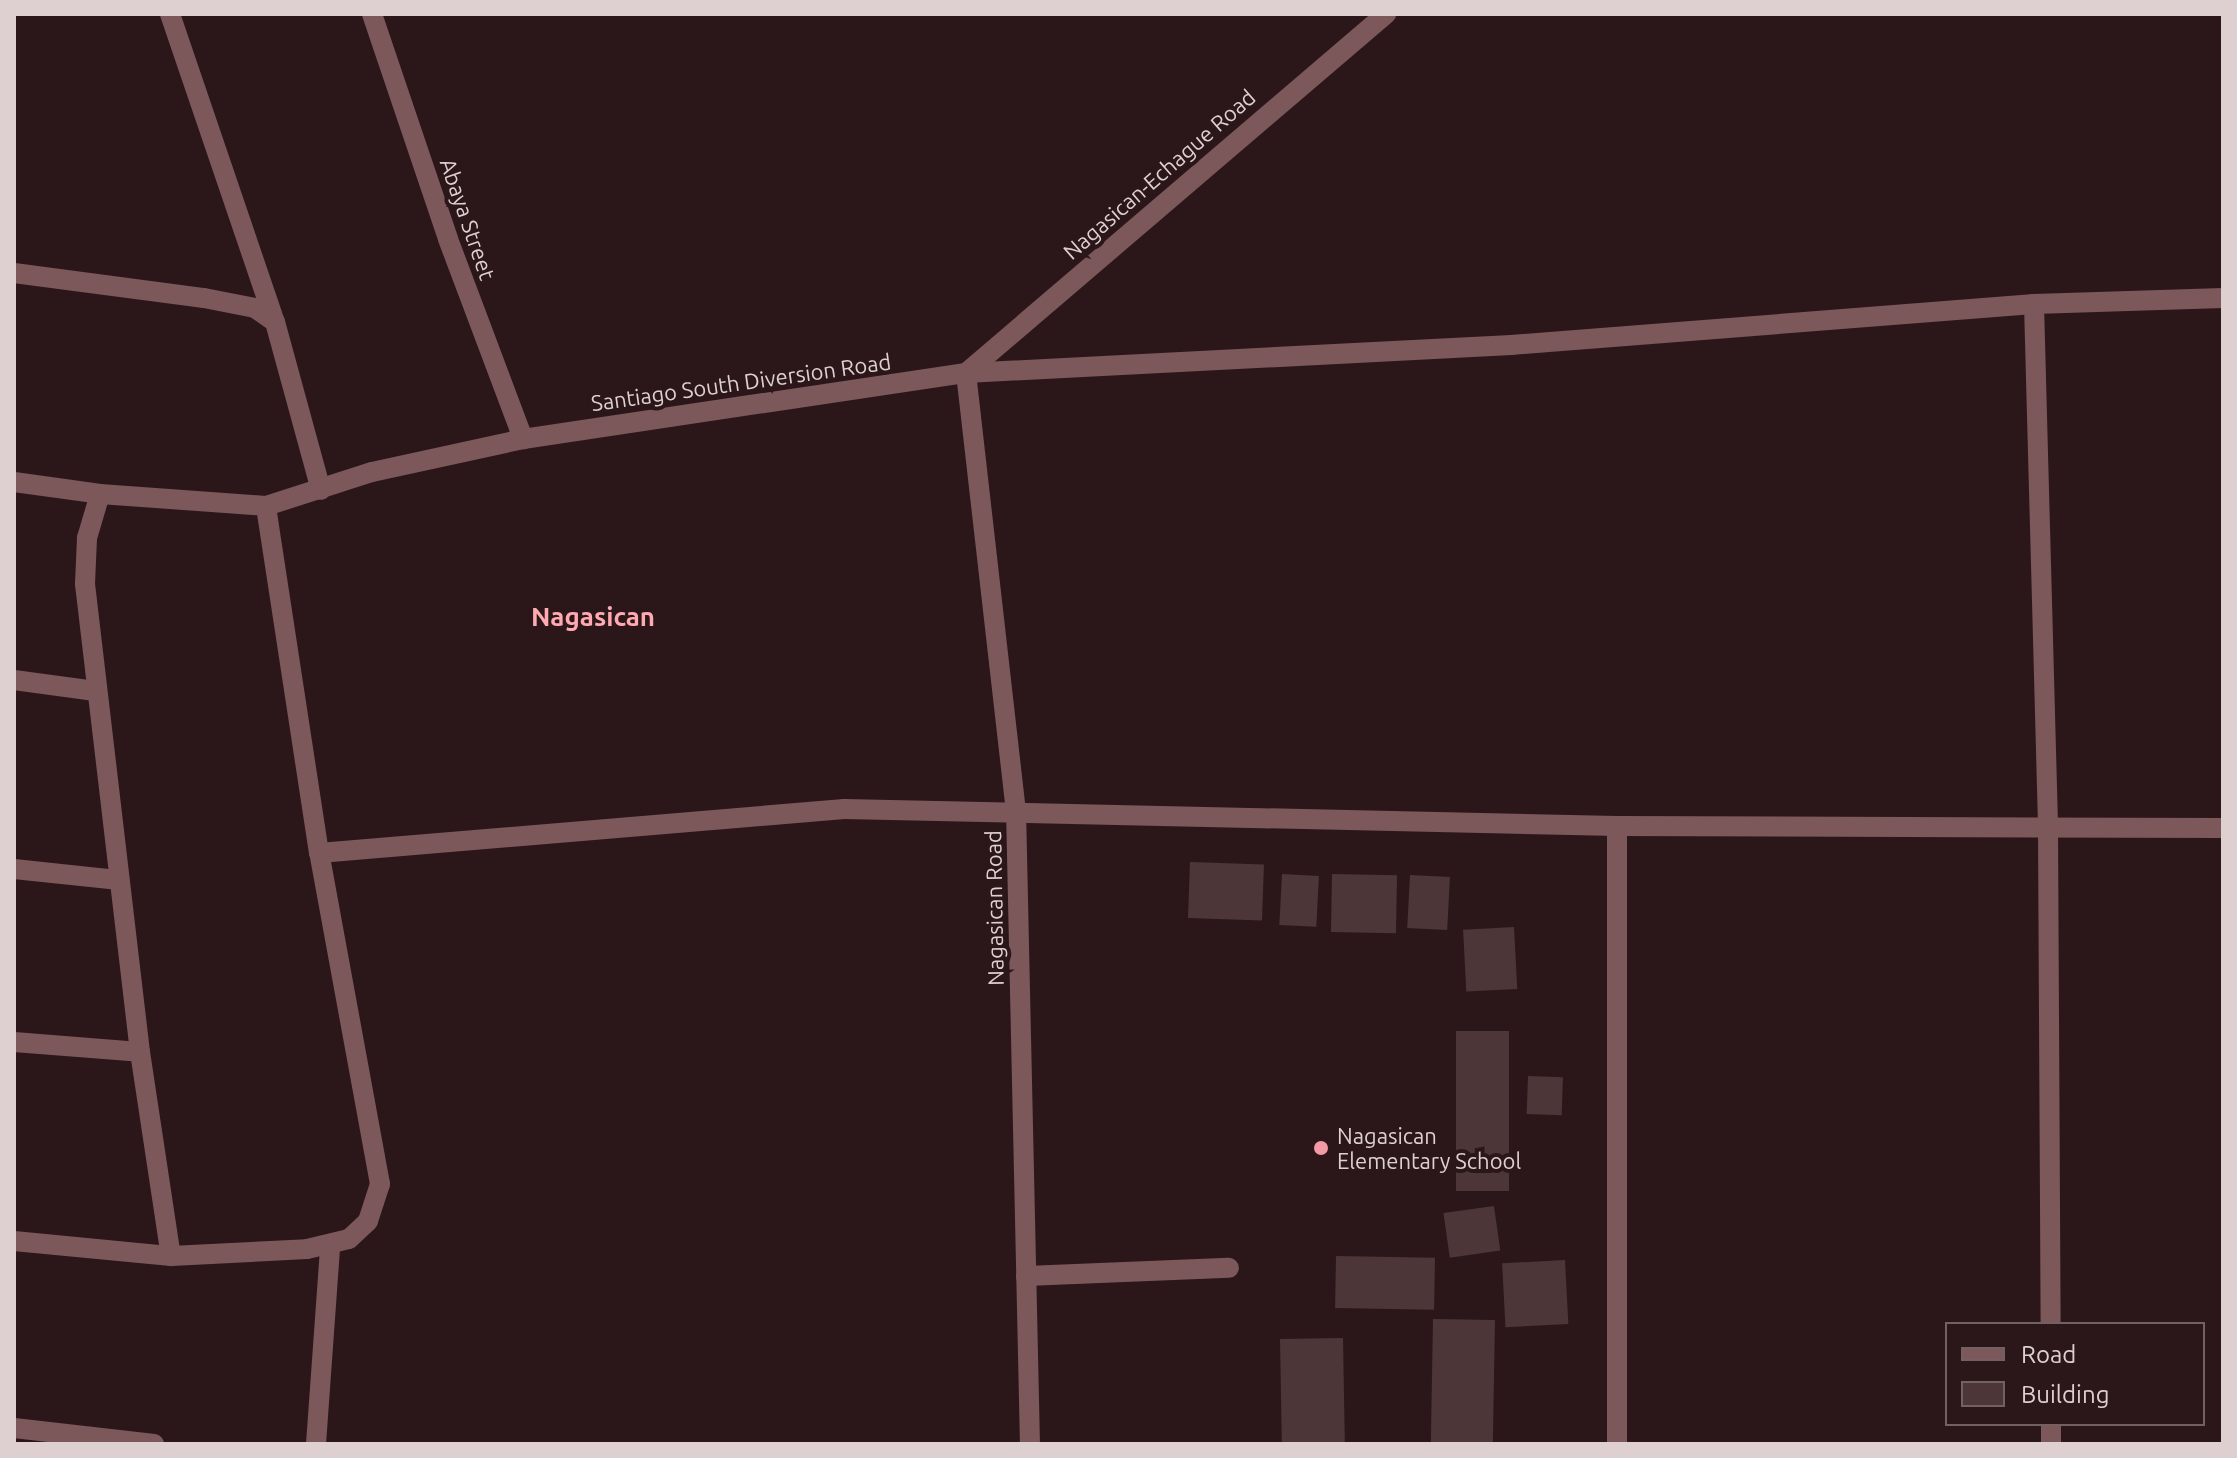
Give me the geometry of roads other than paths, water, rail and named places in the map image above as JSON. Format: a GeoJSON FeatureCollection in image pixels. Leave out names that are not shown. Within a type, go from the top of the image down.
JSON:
{"type":"FeatureCollection","features":[{"type":"Feature","properties":{"kind":"street"},"geometry":{"type":"LineString","coordinates":[[170,14],[275,322],[321,490]]}},
{"type":"Feature","properties":{"kind":"street","name":"Abaya Street"},"geometry":{"type":"LineString","coordinates":[[372,14],[448,239],[523,439]]}},
{"type":"Feature","properties":{"kind":"street","name":"Nagasican-Echague Road"},"geometry":{"type":"LineString","coordinates":[[966,373],[1386,14]]}},
{"type":"Feature","properties":{"kind":"street"},"geometry":{"type":"LineString","coordinates":[[14,273],[204,298],[255,308],[275,322]]}},
{"type":"Feature","properties":{"kind":"street","name":"Santiago South Diversion Road"},"geometry":{"type":"LineString","coordinates":[[266,506],[372,472],[523,439],[966,373],[1511,345],[2034,304],[2223,298]]}},
{"type":"Feature","properties":{"kind":"street"},"geometry":{"type":"LineString","coordinates":[[2034,304],[2048,825],[2051,1322]]}},
{"type":"Feature","properties":{"kind":"street","name":"Nagasican Road"},"geometry":{"type":"LineString","coordinates":[[966,373],[1016,809],[1030,1444]]}},
{"type":"Feature","properties":{"kind":"street"},"geometry":{"type":"LineString","coordinates":[[14,482],[100,494],[266,506],[319,853],[380,1184],[368,1221],[349,1239],[330,1247],[171,1256],[14,1241]]}},
{"type":"Feature","properties":{"kind":"street"},"geometry":{"type":"LineString","coordinates":[[100,494],[85,561],[95,691],[140,1052],[171,1256]]}},
{"type":"Feature","properties":{"kind":"street"},"geometry":{"type":"LineString","coordinates":[[14,680],[95,691]]}},
{"type":"Feature","properties":{"kind":"street"},"geometry":{"type":"LineString","coordinates":[[319,853],[738,814],[1016,809],[1617,826],[2048,825],[2223,828]]}},
{"type":"Feature","properties":{"kind":"street"},"geometry":{"type":"LineString","coordinates":[[1617,826],[1617,1444]]}},
{"type":"Feature","properties":{"kind":"street"},"geometry":{"type":"LineString","coordinates":[[14,869],[119,880]]}},
{"type":"Feature","properties":{"kind":"street"},"geometry":{"type":"LineString","coordinates":[[14,1042],[140,1052]]}},
{"type":"Feature","properties":{"kind":"street"},"geometry":{"type":"LineString","coordinates":[[316,1444],[330,1247]]}},
{"type":"Feature","properties":{"kind":"street"},"geometry":{"type":"LineString","coordinates":[[1026,1276],[1229,1268]]}},
{"type":"Feature","properties":{"kind":"street"},"geometry":{"type":"LineString","coordinates":[[14,1428],[154,1444]]}},
{"type":"Feature","properties":{"kind":"place","name":"Nagasican Elementary School"},"geometry":{"type":"Point","coordinates":[1321,1148]}},
{"type":"Feature","properties":{"kind":"district","name":"Nagasican"},"geometry":{"type":"Point","coordinates":[593,617]}}]}
